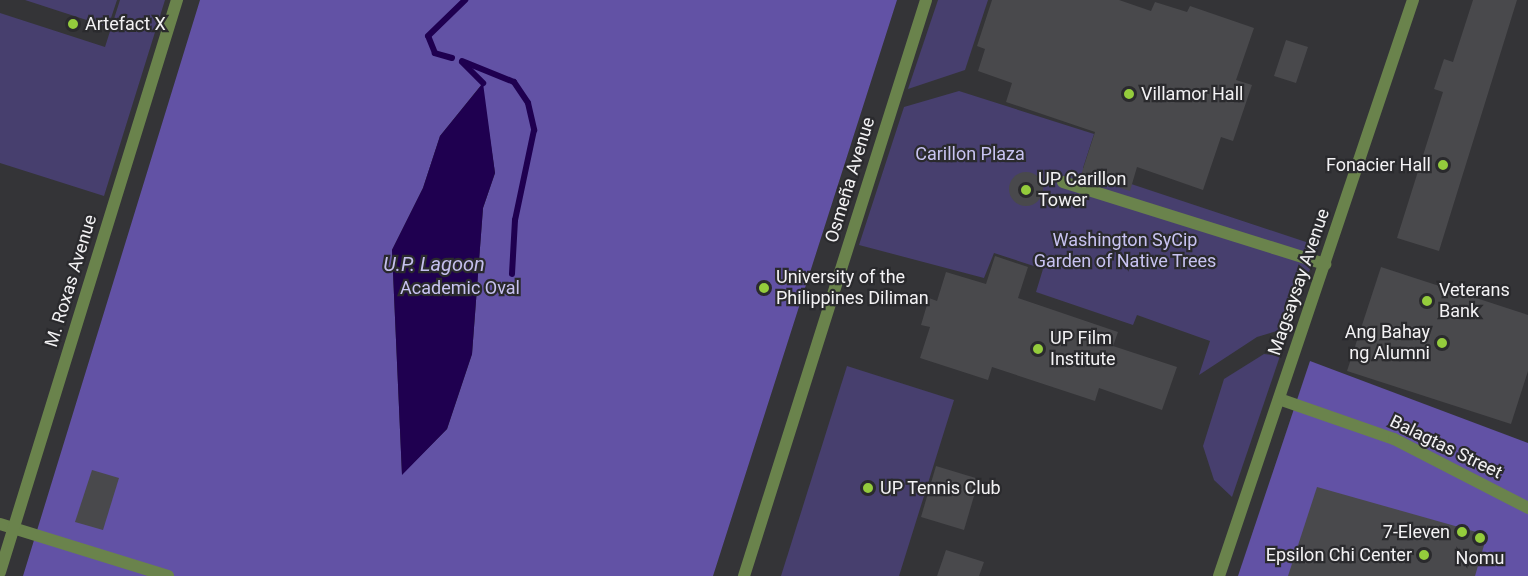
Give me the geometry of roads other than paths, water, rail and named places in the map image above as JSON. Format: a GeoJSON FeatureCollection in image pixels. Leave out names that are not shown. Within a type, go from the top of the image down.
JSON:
{"type":"FeatureCollection","features":[{"type":"Feature","properties":{"kind":"street","name":"M. Roxas Avenue"},"geometry":{"type":"LineString","coordinates":[[0,572],[177,0]]}},
{"type":"Feature","properties":{"kind":"street","name":"Osmeña Avenue"},"geometry":{"type":"LineString","coordinates":[[744,576],[926,0]]}},
{"type":"Feature","properties":{"kind":"street","name":"Magsaysay Avenue"},"geometry":{"type":"LineString","coordinates":[[1219,576],[1413,0]]}},
{"type":"Feature","properties":{"kind":"street"},"geometry":{"type":"LineString","coordinates":[[1063,182],[1325,264]]}},
{"type":"Feature","properties":{"kind":"street","name":"Balagtas Street"},"geometry":{"type":"LineString","coordinates":[[1279,399],[1394,439],[1528,508]]}},
{"type":"Feature","properties":{"kind":"street"},"geometry":{"type":"LineString","coordinates":[[0,524],[168,576]]}},
{"type":"Feature","properties":{"kind":"water","name":"U.P. Lagoon"},"geometry":{"type":"Polygon","coordinates":[[[483,83],[495,173],[483,208],[472,354],[447,429],[402,475],[392,250],[423,188],[440,136],[483,83]]]}},
{"type":"Feature","properties":{"kind":"waterway"},"geometry":{"type":"LineString","coordinates":[[452,58],[435,53],[428,36],[465,0]]}},
{"type":"Feature","properties":{"kind":"waterway"},"geometry":{"type":"LineString","coordinates":[[462,61],[514,82],[528,103],[534,130],[515,220],[512,274]]}},
{"type":"Feature","properties":{"kind":"waterway"},"geometry":{"type":"LineString","coordinates":[[462,62],[483,83]]}},
{"type":"Feature","properties":{"kind":"place","name":"Artefact X"},"geometry":{"type":"Point","coordinates":[73,24]}},
{"type":"Feature","properties":{"kind":"place","name":"Villamor Hall"},"geometry":{"type":"Point","coordinates":[1129,94]}},
{"type":"Feature","properties":{"kind":"place","name":"Fonacier Hall"},"geometry":{"type":"Point","coordinates":[1443,165]}},
{"type":"Feature","properties":{"kind":"place","name":"UP Carillon Tower"},"geometry":{"type":"Point","coordinates":[1026,190]}},
{"type":"Feature","properties":{"kind":"place","name":"University of the Philippines Diliman"},"geometry":{"type":"Point","coordinates":[764,288]}},
{"type":"Feature","properties":{"kind":"place","name":"Veterans Bank"},"geometry":{"type":"Point","coordinates":[1427,301]}},
{"type":"Feature","properties":{"kind":"place","name":"Ang Bahay ng Alumni"},"geometry":{"type":"Point","coordinates":[1442,343]}},
{"type":"Feature","properties":{"kind":"place","name":"UP Film Institute"},"geometry":{"type":"Point","coordinates":[1038,349]}},
{"type":"Feature","properties":{"kind":"place","name":"UP Tennis Club"},"geometry":{"type":"Point","coordinates":[868,488]}},
{"type":"Feature","properties":{"kind":"place","name":"7-Eleven"},"geometry":{"type":"Point","coordinates":[1462,532]}},
{"type":"Feature","properties":{"kind":"place","name":"Nomu"},"geometry":{"type":"Point","coordinates":[1480,538]}},
{"type":"Feature","properties":{"kind":"place","name":"Epsilon Chi Center"},"geometry":{"type":"Point","coordinates":[1424,555]}},
{"type":"Feature","properties":{"kind":"park label","name":"Carillon Plaza"},"geometry":{"type":"Point","coordinates":[970,154]}},
{"type":"Feature","properties":{"kind":"park label","name":"Washington SyCip Garden of Native Trees"},"geometry":{"type":"Point","coordinates":[1125,251]}},
{"type":"Feature","properties":{"kind":"park label","name":"Academic Oval"},"geometry":{"type":"Point","coordinates":[460,288]}}]}
